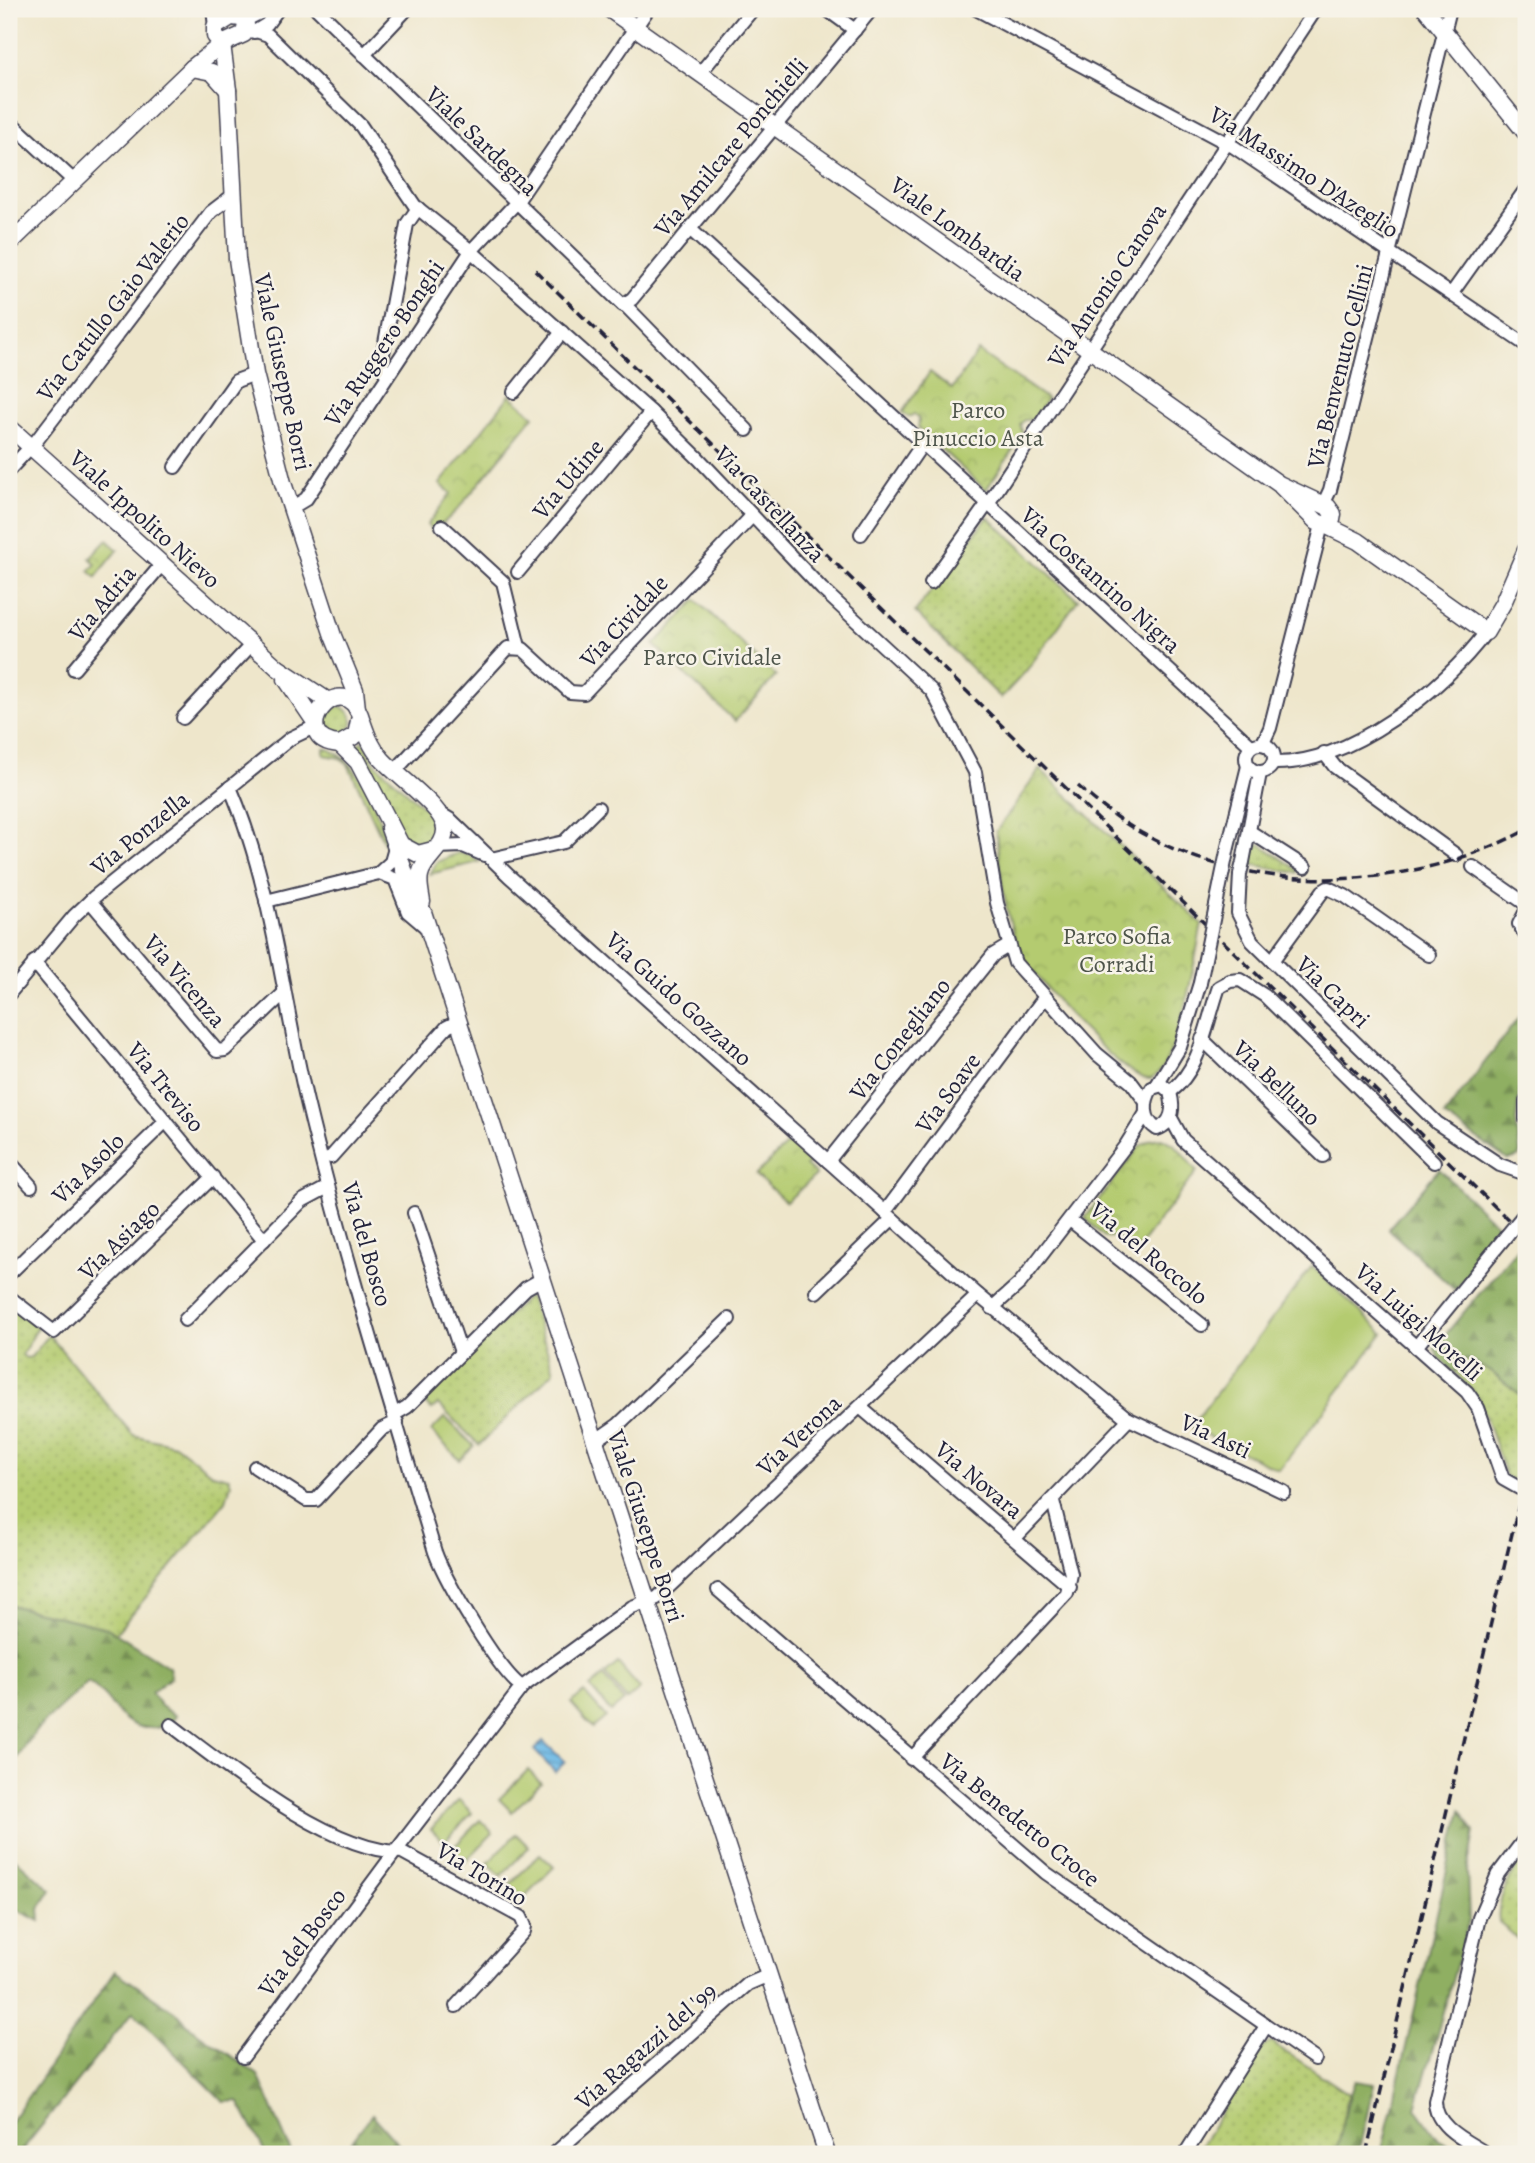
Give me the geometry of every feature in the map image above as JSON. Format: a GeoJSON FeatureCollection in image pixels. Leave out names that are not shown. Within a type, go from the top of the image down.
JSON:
{"type":"FeatureCollection","features":[{"type":"Feature","properties":{"kind":"main road","name":"Viale Lombardia"},"geometry":{"type":"LineString","coordinates":[[609,9],[1486,632]]}},
{"type":"Feature","properties":{"kind":"main road"},"geometry":{"type":"LineString","coordinates":[[1426,9],[1525,125]]}},
{"type":"Feature","properties":{"kind":"main road"},"geometry":{"type":"LineString","coordinates":[[9,244],[195,66],[233,24]]}},
{"type":"Feature","properties":{"kind":"main road","name":"Viale Giuseppe Borri"},"geometry":{"type":"LineString","coordinates":[[233,24],[228,90],[232,196],[241,286],[256,374],[291,508],[333,636],[348,667],[359,713],[376,753],[437,811]]}},
{"type":"Feature","properties":{"kind":"main road","name":"Viale Giuseppe Borri"},"geometry":{"type":"LineString","coordinates":[[229,110],[233,24]]}},
{"type":"Feature","properties":{"kind":"main road"},"geometry":{"type":"LineString","coordinates":[[195,66],[212,72],[228,90]]}},
{"type":"Feature","properties":{"kind":"main road","name":"Viale Ippolito Nievo"},"geometry":{"type":"LineString","coordinates":[[9,427],[278,668],[331,700]]}},
{"type":"Feature","properties":{"kind":"main road"},"geometry":{"type":"LineString","coordinates":[[1486,632],[1503,603],[1526,550]]}},
{"type":"Feature","properties":{"kind":"main road","name":"Viale Giuseppe Borri"},"geometry":{"type":"LineString","coordinates":[[331,700],[341,682],[333,636]]}},
{"type":"Feature","properties":{"kind":"main road","name":"Viale Ippolito Nievo"},"geometry":{"type":"LineString","coordinates":[[278,668],[316,724]]}},
{"type":"Feature","properties":{"kind":"main road"},"geometry":{"type":"LineString","coordinates":[[340,744],[356,735],[359,713],[348,700],[331,700],[319,709],[316,724],[323,738],[340,744],[361,767],[390,828],[395,848],[423,912]]}},
{"type":"Feature","properties":{"kind":"main road"},"geometry":{"type":"LineString","coordinates":[[423,912],[420,876],[445,831],[437,811]]}},
{"type":"Feature","properties":{"kind":"main road"},"geometry":{"type":"LineString","coordinates":[[390,828],[408,851],[422,854],[435,849]]}},
{"type":"Feature","properties":{"kind":"main road","name":"Viale Giuseppe Borri"},"geometry":{"type":"LineString","coordinates":[[423,912],[827,2154]]}},
{"type":"Feature","properties":{"kind":"street"},"geometry":{"type":"LineString","coordinates":[[213,9],[233,24],[267,24],[278,9]]}},
{"type":"Feature","properties":{"kind":"street"},"geometry":{"type":"LineString","coordinates":[[233,24],[268,9]]}},
{"type":"Feature","properties":{"kind":"street","name":"Viale Sardegna"},"geometry":{"type":"LineString","coordinates":[[317,9],[621,303],[747,430]]}},
{"type":"Feature","properties":{"kind":"street"},"geometry":{"type":"LineString","coordinates":[[364,55],[407,9]]}},
{"type":"Feature","properties":{"kind":"street","name":"Via Ruggero Bonghi"},"geometry":{"type":"LineString","coordinates":[[291,508],[306,499],[471,251],[516,203],[648,9]]}},
{"type":"Feature","properties":{"kind":"street"},"geometry":{"type":"LineString","coordinates":[[700,73],[753,9]]}},
{"type":"Feature","properties":{"kind":"street"},"geometry":{"type":"LineString","coordinates":[[827,9],[855,30]]}},
{"type":"Feature","properties":{"kind":"street","name":"Via Amilcare Ponchielli"},"geometry":{"type":"LineString","coordinates":[[621,303],[690,229],[872,9]]}},
{"type":"Feature","properties":{"kind":"street","name":"Via Massimo D'Azeglio"},"geometry":{"type":"LineString","coordinates":[[976,9],[1227,143],[1526,345]]}},
{"type":"Feature","properties":{"kind":"street","name":"Via Antonio Canova"},"geometry":{"type":"LineString","coordinates":[[931,583],[987,504],[1316,9]]}},
{"type":"Feature","properties":{"kind":"street","name":"Via Benvenuto Cellini"},"geometry":{"type":"LineString","coordinates":[[1257,745],[1270,728],[1450,9]]}},
{"type":"Feature","properties":{"kind":"street","name":"Via Castellanza"},"geometry":{"type":"LineString","coordinates":[[233,24],[268,35],[362,126],[418,208],[471,251],[651,412],[822,589],[933,693],[975,772],[994,889],[1008,946],[1017,967],[1097,1054],[1131,1082],[1157,1128]]}},
{"type":"Feature","properties":{"kind":"street"},"geometry":{"type":"LineString","coordinates":[[9,121],[74,181]]}},
{"type":"Feature","properties":{"kind":"street"},"geometry":{"type":"LineString","coordinates":[[1452,293],[1526,189]]}},
{"type":"Feature","properties":{"kind":"street","name":"Via Catullo Gaio Valerio"},"geometry":{"type":"LineString","coordinates":[[9,470],[211,212],[232,196]]}},
{"type":"Feature","properties":{"kind":"street"},"geometry":{"type":"LineString","coordinates":[[387,375],[382,368],[382,359],[407,224],[418,208]]}},
{"type":"Feature","properties":{"kind":"street","name":"Via Costantino Nigra"},"geometry":{"type":"LineString","coordinates":[[690,229],[987,504],[1257,745]]}},
{"type":"Feature","properties":{"kind":"street"},"geometry":{"type":"LineString","coordinates":[[514,392],[562,332]]}},
{"type":"Feature","properties":{"kind":"street"},"geometry":{"type":"LineString","coordinates":[[175,467],[236,381],[256,374]]}},
{"type":"Feature","properties":{"kind":"street","name":"Via Udine"},"geometry":{"type":"LineString","coordinates":[[518,572],[651,412]]}},
{"type":"Feature","properties":{"kind":"street"},"geometry":{"type":"LineString","coordinates":[[861,534],[923,443]]}},
{"type":"Feature","properties":{"kind":"street","name":"Via Cividale"},"geometry":{"type":"LineString","coordinates":[[519,647],[570,692],[584,693],[752,516]]}},
{"type":"Feature","properties":{"kind":"street"},"geometry":{"type":"LineString","coordinates":[[394,772],[505,651],[519,647],[503,582],[442,526]]}},
{"type":"Feature","properties":{"kind":"street","name":"Via Adria"},"geometry":{"type":"LineString","coordinates":[[74,668],[162,564]]}},
{"type":"Feature","properties":{"kind":"street"},"geometry":{"type":"LineString","coordinates":[[1274,763],[1291,763],[1324,753],[1368,732],[1421,699],[1457,666],[1486,632]]}},
{"type":"Feature","properties":{"kind":"street"},"geometry":{"type":"LineString","coordinates":[[183,718],[252,644]]}},
{"type":"Feature","properties":{"kind":"street","name":"Via Ponzella"},"geometry":{"type":"LineString","coordinates":[[9,994],[34,962],[90,901],[293,736],[316,724]]}},
{"type":"Feature","properties":{"kind":"street"},"geometry":{"type":"LineString","coordinates":[[1183,1140],[1171,1118],[1162,1089],[1174,1062],[1199,983],[1248,766],[1247,753],[1257,745],[1273,751],[1274,763],[1267,771],[1260,772],[1248,766]]}},
{"type":"Feature","properties":{"kind":"street"},"geometry":{"type":"LineString","coordinates":[[1324,753],[1335,767],[1456,855]]}},
{"type":"Feature","properties":{"kind":"street","name":"Via Capri"},"geometry":{"type":"LineString","coordinates":[[1260,772],[1237,901],[1240,921],[1252,941],[1437,1123],[1500,1165],[1526,1172]]}},
{"type":"Feature","properties":{"kind":"street","name":"Via del Bosco"},"geometry":{"type":"LineString","coordinates":[[230,788],[260,874],[328,1187],[439,1564],[503,1667],[522,1687]]}},
{"type":"Feature","properties":{"kind":"street"},"geometry":{"type":"LineString","coordinates":[[435,849],[463,846],[492,859],[564,842],[598,808]]}},
{"type":"Feature","properties":{"kind":"street","name":"Via Guido Gozzano"},"geometry":{"type":"LineString","coordinates":[[437,811],[452,820],[978,1296],[1129,1419]]}},
{"type":"Feature","properties":{"kind":"street"},"geometry":{"type":"LineString","coordinates":[[1249,831],[1305,867]]}},
{"type":"Feature","properties":{"kind":"street"},"geometry":{"type":"LineString","coordinates":[[266,901],[379,873],[392,860],[395,848]]}},
{"type":"Feature","properties":{"kind":"street"},"geometry":{"type":"LineString","coordinates":[[1473,867],[1526,904]]}},
{"type":"Feature","properties":{"kind":"street"},"geometry":{"type":"LineString","coordinates":[[379,873],[395,879],[408,912],[428,929]]}},
{"type":"Feature","properties":{"kind":"street"},"geometry":{"type":"LineString","coordinates":[[1272,961],[1323,891],[1328,888],[1345,895],[1429,955]]}},
{"type":"Feature","properties":{"kind":"street","name":"Via Vicenza"},"geometry":{"type":"LineString","coordinates":[[90,901],[217,1051],[225,1050],[284,993]]}},
{"type":"Feature","properties":{"kind":"street"},"geometry":{"type":"LineString","coordinates":[[1526,911],[1519,924],[1526,936]]}},
{"type":"Feature","properties":{"kind":"street","name":"Via Conegliano"},"geometry":{"type":"LineString","coordinates":[[828,1161],[993,955],[1008,946]]}},
{"type":"Feature","properties":{"kind":"street","name":"Via Treviso"},"geometry":{"type":"LineString","coordinates":[[34,962],[264,1240]]}},
{"type":"Feature","properties":{"kind":"street"},"geometry":{"type":"LineString","coordinates":[[1162,1089],[1183,1081],[1202,1039],[1219,986],[1230,981],[1243,981],[1272,1002],[1434,1162]]}},
{"type":"Feature","properties":{"kind":"street","name":"Via Soave"},"geometry":{"type":"LineString","coordinates":[[889,1216],[1044,998]]}},
{"type":"Feature","properties":{"kind":"street"},"geometry":{"type":"LineString","coordinates":[[331,1157],[447,1027],[458,1021]]}},
{"type":"Feature","properties":{"kind":"street","name":"Via Belluno"},"geometry":{"type":"LineString","coordinates":[[1202,1039],[1323,1156]]}},
{"type":"Feature","properties":{"kind":"street","name":"Via Castellanza"},"geometry":{"type":"LineString","coordinates":[[1131,1082],[1162,1089]]}},
{"type":"Feature","properties":{"kind":"street","name":"Via del Roccolo"},"geometry":{"type":"LineString","coordinates":[[1162,1089],[1146,1108],[1126,1145],[1070,1220],[1202,1325]]}},
{"type":"Feature","properties":{"kind":"street"},"geometry":{"type":"LineString","coordinates":[[1526,1102],[1526,1120]]}},
{"type":"Feature","properties":{"kind":"street","name":"Via del Roccolo"},"geometry":{"type":"LineString","coordinates":[[1126,1145],[1171,1118]]}},
{"type":"Feature","properties":{"kind":"street","name":"Via Asolo"},"geometry":{"type":"LineString","coordinates":[[9,1274],[166,1121]]}},
{"type":"Feature","properties":{"kind":"street"},"geometry":{"type":"LineString","coordinates":[[1157,1128],[1183,1140]]}},
{"type":"Feature","properties":{"kind":"street","name":"Via Luigi Morelli"},"geometry":{"type":"LineString","coordinates":[[1183,1140],[1474,1401],[1503,1479],[1519,1488]]}},
{"type":"Feature","properties":{"kind":"street"},"geometry":{"type":"LineString","coordinates":[[9,1161],[31,1186]]}},
{"type":"Feature","properties":{"kind":"street"},"geometry":{"type":"LineString","coordinates":[[1526,1172],[1526,1180]]}},
{"type":"Feature","properties":{"kind":"street","name":"Via Asiago"},"geometry":{"type":"LineString","coordinates":[[9,1297],[54,1332],[213,1177]]}},
{"type":"Feature","properties":{"kind":"street"},"geometry":{"type":"LineString","coordinates":[[185,1320],[305,1199],[328,1187]]}},
{"type":"Feature","properties":{"kind":"street"},"geometry":{"type":"LineString","coordinates":[[1416,1348],[1526,1212]]}},
{"type":"Feature","properties":{"kind":"street"},"geometry":{"type":"LineString","coordinates":[[414,1213],[461,1352]]}},
{"type":"Feature","properties":{"kind":"street"},"geometry":{"type":"LineString","coordinates":[[816,1292],[889,1216]]}},
{"type":"Feature","properties":{"kind":"street"},"geometry":{"type":"LineString","coordinates":[[992,1308],[1020,1283],[1070,1220]]}},
{"type":"Feature","properties":{"kind":"street"},"geometry":{"type":"LineString","coordinates":[[255,1467],[306,1500],[316,1500],[382,1429],[526,1288],[542,1279]]}},
{"type":"Feature","properties":{"kind":"street","name":"Via Verona"},"geometry":{"type":"LineString","coordinates":[[648,1603],[665,1591],[978,1296]]}},
{"type":"Feature","properties":{"kind":"street"},"geometry":{"type":"LineString","coordinates":[[595,1441],[618,1425],[729,1320]]}},
{"type":"Feature","properties":{"kind":"street","name":"Via Novara"},"geometry":{"type":"LineString","coordinates":[[860,1407],[1070,1587]]}},
{"type":"Feature","properties":{"kind":"street"},"geometry":{"type":"LineString","coordinates":[[1015,1538],[1054,1501],[1129,1419]]}},
{"type":"Feature","properties":{"kind":"street","name":"Via Asti"},"geometry":{"type":"LineString","coordinates":[[1129,1419],[1284,1492]]}},
{"type":"Feature","properties":{"kind":"street","name":"Via Novara"},"geometry":{"type":"LineString","coordinates":[[1054,1501],[1070,1571],[1070,1587]]}},
{"type":"Feature","properties":{"kind":"street"},"geometry":{"type":"LineString","coordinates":[[911,1759],[1070,1587]]}},
{"type":"Feature","properties":{"kind":"street","name":"Via Benedetto Croce"},"geometry":{"type":"LineString","coordinates":[[718,1590],[911,1759],[1052,1877],[1315,2059]]}},
{"type":"Feature","properties":{"kind":"street","name":"Via del Bosco"},"geometry":{"type":"LineString","coordinates":[[243,2057],[522,1687],[632,1607],[648,1603]]}},
{"type":"Feature","properties":{"kind":"street"},"geometry":{"type":"LineString","coordinates":[[171,1725],[235,1774],[329,1832],[395,1852]]}},
{"type":"Feature","properties":{"kind":"street"},"geometry":{"type":"LineString","coordinates":[[1487,2154],[1444,2124],[1435,2109],[1477,1926],[1498,1874],[1526,1837]]}},
{"type":"Feature","properties":{"kind":"street","name":"Via Torino"},"geometry":{"type":"LineString","coordinates":[[395,1852],[402,1852],[516,1913],[525,1923],[524,1931],[456,2006]]}},
{"type":"Feature","properties":{"kind":"street","name":"Via Ragazzi del '99"},"geometry":{"type":"LineString","coordinates":[[554,2154],[748,1984],[769,1975]]}},
{"type":"Feature","properties":{"kind":"street"},"geometry":{"type":"LineString","coordinates":[[1185,2154],[1266,2026]]}},
{"type":"Feature","properties":{"kind":"green space","name":"Parco Pinuccio Asta"},"geometry":{"type":"Polygon","coordinates":[[[978,351],[1047,399],[1033,420],[1024,420],[1020,425],[1023,434],[986,490],[918,428],[919,419],[914,414],[909,417],[902,413],[930,372],[952,389],[978,351]]]}},
{"type":"Feature","properties":{"kind":"green space"},"geometry":{"type":"Polygon","coordinates":[[[510,395],[534,416],[458,509],[434,532],[427,525],[451,493],[440,484],[510,395]]]}},
{"type":"Feature","properties":{"kind":"green space"},"geometry":{"type":"Polygon","coordinates":[[[988,517],[1078,600],[1026,671],[1001,698],[915,612],[988,517]]]}},
{"type":"Feature","properties":{"kind":"green space"},"geometry":{"type":"Polygon","coordinates":[[[107,540],[118,550],[96,577],[89,571],[96,564],[90,558],[107,540]]]}},
{"type":"Feature","properties":{"kind":"green space","name":"Parco Cividale"},"geometry":{"type":"Polygon","coordinates":[[[696,600],[776,676],[735,721],[654,645],[696,600]]]}},
{"type":"Feature","properties":{"kind":"green space"},"geometry":{"type":"Polygon","coordinates":[[[338,707],[348,711],[352,721],[348,731],[338,735],[328,731],[324,721],[328,711],[338,707]]]}},
{"type":"Feature","properties":{"kind":"green space"},"geometry":{"type":"Polygon","coordinates":[[[363,741],[374,762],[432,815],[436,830],[429,842],[421,846],[407,842],[354,747],[363,741]]]}},
{"type":"Feature","properties":{"kind":"green space"},"geometry":{"type":"Polygon","coordinates":[[[324,748],[338,754],[350,764],[360,777],[375,809],[390,856],[348,764],[340,758],[324,755],[324,748]]]}},
{"type":"Feature","properties":{"kind":"green space","name":"Parco Sofia Corradi"},"geometry":{"type":"Polygon","coordinates":[[[1040,769],[1202,924],[1178,1031],[1161,1069],[1151,1079],[1138,1076],[1100,1046],[1057,1001],[1018,947],[1006,904],[996,832],[1040,769]]]}},
{"type":"Feature","properties":{"kind":"green space"},"geometry":{"type":"Polygon","coordinates":[[[1260,844],[1298,870],[1297,873],[1250,864],[1253,848],[1260,844]]]}},
{"type":"Feature","properties":{"kind":"green space"},"geometry":{"type":"Polygon","coordinates":[[[458,853],[468,854],[479,862],[430,874],[437,862],[458,853]]]}},
{"type":"Feature","properties":{"kind":"green space"},"geometry":{"type":"Polygon","coordinates":[[[1526,1008],[1526,1071],[1520,1088],[1516,1121],[1520,1153],[1518,1157],[1508,1160],[1444,1116],[1526,1008]]]}},
{"type":"Feature","properties":{"kind":"green space"},"geometry":{"type":"Polygon","coordinates":[[[1161,1138],[1177,1147],[1197,1171],[1135,1252],[1117,1236],[1105,1238],[1085,1218],[1140,1146],[1161,1138]]]}},
{"type":"Feature","properties":{"kind":"green space"},"geometry":{"type":"Polygon","coordinates":[[[790,1141],[812,1161],[806,1166],[816,1175],[786,1202],[756,1175],[790,1141]]]}},
{"type":"Feature","properties":{"kind":"green space"},"geometry":{"type":"Polygon","coordinates":[[[1439,1169],[1503,1231],[1455,1290],[1388,1229],[1439,1169]]]}},
{"type":"Feature","properties":{"kind":"green space"},"geometry":{"type":"Polygon","coordinates":[[[1520,1245],[1526,1251],[1526,1399],[1490,1371],[1469,1360],[1465,1359],[1454,1372],[1440,1359],[1434,1348],[1520,1245]]]}},
{"type":"Feature","properties":{"kind":"green space"},"geometry":{"type":"Polygon","coordinates":[[[1312,1266],[1383,1333],[1279,1470],[1191,1427],[1312,1266]]]}},
{"type":"Feature","properties":{"kind":"green space"},"geometry":{"type":"Polygon","coordinates":[[[529,1295],[554,1371],[479,1445],[438,1404],[431,1410],[424,1401],[529,1295]]]}},
{"type":"Feature","properties":{"kind":"green space"},"geometry":{"type":"Polygon","coordinates":[[[9,1305],[38,1327],[22,1355],[31,1357],[49,1335],[133,1435],[175,1445],[213,1474],[229,1478],[231,1484],[226,1501],[116,1633],[107,1628],[9,1605],[9,1305]]]}},
{"type":"Feature","properties":{"kind":"green space"},"geometry":{"type":"Polygon","coordinates":[[[1465,1359],[1490,1371],[1526,1399],[1526,1455],[1520,1484],[1506,1476],[1479,1399],[1454,1372],[1465,1359]]]}},
{"type":"Feature","properties":{"kind":"green space"},"geometry":{"type":"Polygon","coordinates":[[[445,1417],[474,1446],[460,1460],[431,1431],[445,1417]]]}},
{"type":"Feature","properties":{"kind":"green space"},"geometry":{"type":"Polygon","coordinates":[[[9,1605],[107,1628],[169,1667],[171,1677],[151,1693],[161,1706],[176,1716],[160,1727],[132,1724],[88,1682],[38,1728],[9,1770],[9,1605]]]}},
{"type":"Feature","properties":{"kind":"green space"},"geometry":{"type":"Polygon","coordinates":[[[618,1663],[640,1689],[627,1700],[605,1674],[618,1663]]]}},
{"type":"Feature","properties":{"kind":"green space"},"geometry":{"type":"Polygon","coordinates":[[[603,1676],[624,1701],[611,1712],[590,1687],[603,1676]]]}},
{"type":"Feature","properties":{"kind":"green space"},"geometry":{"type":"Polygon","coordinates":[[[584,1692],[606,1717],[593,1728],[571,1703],[584,1692]]]}},
{"type":"Feature","properties":{"kind":"green space"},"geometry":{"type":"Polygon","coordinates":[[[528,1770],[541,1783],[512,1812],[499,1799],[528,1770]]]}},
{"type":"Feature","properties":{"kind":"green space"},"geometry":{"type":"Polygon","coordinates":[[[459,1800],[472,1813],[444,1842],[431,1829],[459,1800]]]}},
{"type":"Feature","properties":{"kind":"green space"},"geometry":{"type":"Polygon","coordinates":[[[1461,1810],[1474,1832],[1467,1871],[1469,1921],[1416,2108],[1439,2140],[1463,2152],[1381,2154],[1461,1810]]]}},
{"type":"Feature","properties":{"kind":"green space"},"geometry":{"type":"Polygon","coordinates":[[[480,1820],[493,1833],[465,1862],[452,1849],[480,1820]]]}},
{"type":"Feature","properties":{"kind":"green space"},"geometry":{"type":"Polygon","coordinates":[[[516,1834],[529,1847],[501,1876],[488,1863],[516,1834]]]}},
{"type":"Feature","properties":{"kind":"green space"},"geometry":{"type":"Polygon","coordinates":[[[9,1853],[51,1890],[39,1909],[40,1921],[9,1906],[9,1853]]]}},
{"type":"Feature","properties":{"kind":"green space"},"geometry":{"type":"Polygon","coordinates":[[[1526,1853],[1526,1945],[1499,1923],[1498,1914],[1506,1886],[1526,1853]]]}},
{"type":"Feature","properties":{"kind":"green space"},"geometry":{"type":"Polygon","coordinates":[[[540,1854],[554,1867],[523,1898],[509,1885],[540,1854]]]}},
{"type":"Feature","properties":{"kind":"green space"},"geometry":{"type":"Polygon","coordinates":[[[115,1971],[177,2013],[191,2028],[258,2075],[292,2154],[266,2154],[238,2101],[224,2102],[133,2012],[19,2154],[9,2154],[9,2124],[115,1971]]]}},
{"type":"Feature","properties":{"kind":"green space"},"geometry":{"type":"Polygon","coordinates":[[[1271,2042],[1349,2094],[1345,2104],[1344,2129],[1335,2154],[1196,2154],[1261,2048],[1271,2042]]]}},
{"type":"Feature","properties":{"kind":"green space"},"geometry":{"type":"Polygon","coordinates":[[[1355,2081],[1374,2084],[1358,2154],[1335,2154],[1349,2099],[1355,2081]]]}},
{"type":"Feature","properties":{"kind":"green space"},"geometry":{"type":"Polygon","coordinates":[[[372,2114],[407,2154],[342,2154],[372,2114]]]}},
{"type":"Feature","properties":{"kind":"water"},"geometry":{"type":"Polygon","coordinates":[[[543,1741],[565,1762],[555,1772],[534,1750],[543,1741]]]}},
{"type":"Feature","properties":{"kind":"railway"},"geometry":{"type":"LineString","coordinates":[[535,270],[1526,1237]]}},
{"type":"Feature","properties":{"kind":"railway"},"geometry":{"type":"LineString","coordinates":[[1078,786],[1133,828],[1178,851],[1227,867],[1277,876],[1329,879],[1381,876],[1432,866],[1480,851],[1526,830]]}},
{"type":"Feature","properties":{"kind":"railway"},"geometry":{"type":"LineString","coordinates":[[1366,2154],[1526,1474]]}}]}
